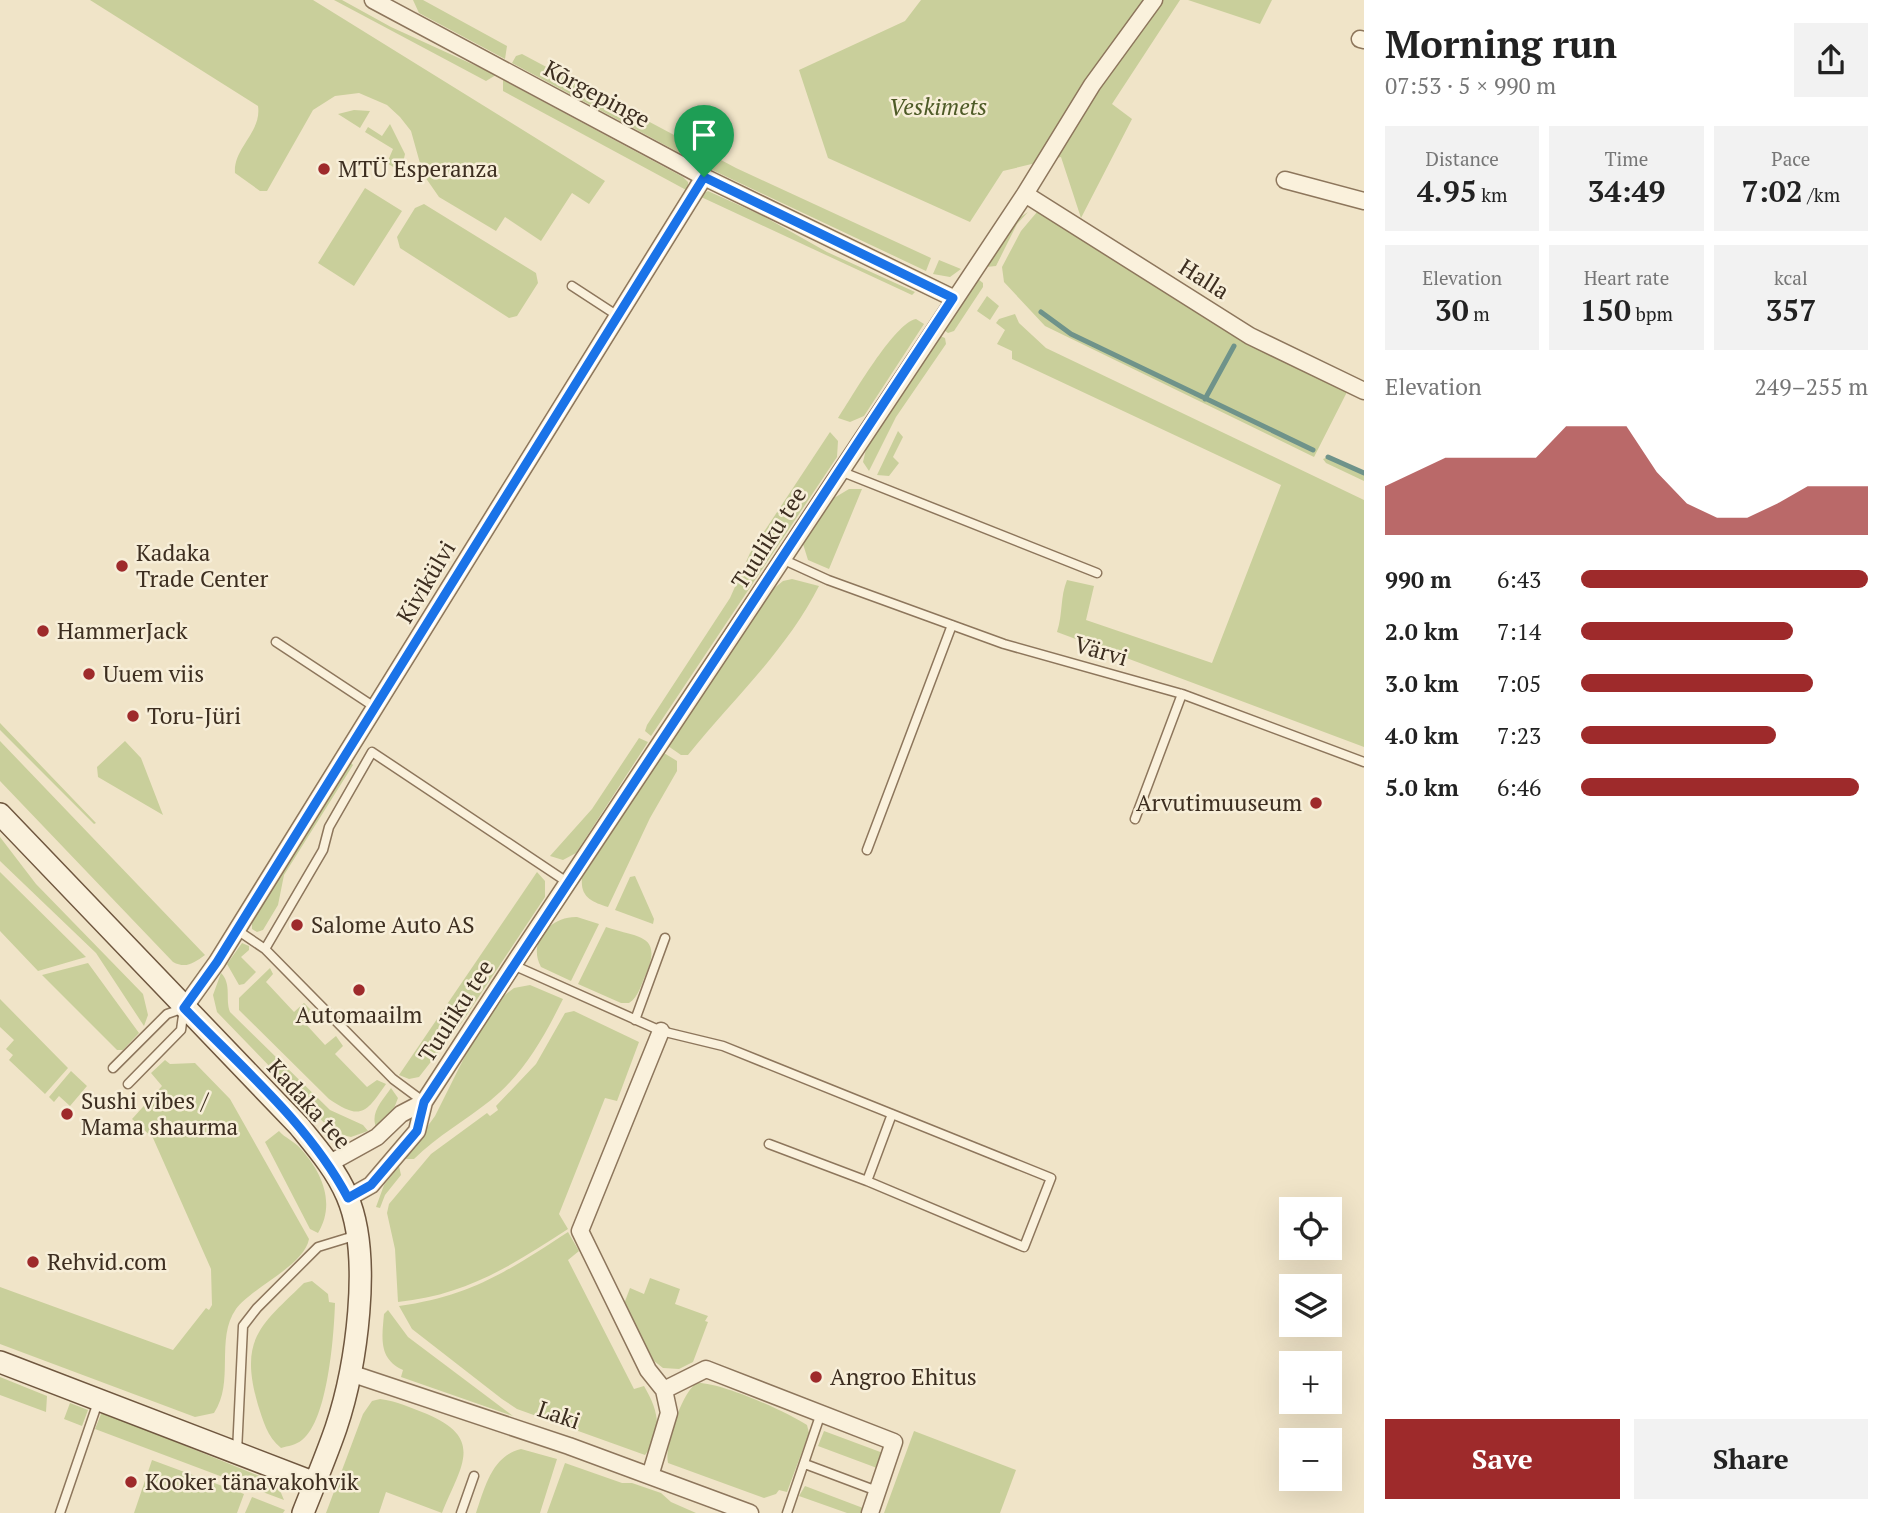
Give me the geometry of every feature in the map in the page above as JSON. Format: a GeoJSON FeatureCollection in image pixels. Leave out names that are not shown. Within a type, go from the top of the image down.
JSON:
{"type":"FeatureCollection","features":[{"type":"Feature","properties":{"kind":"main road","name":"Kadaka tee"},"geometry":{"type":"LineString","coordinates":[[0,814],[299,1126],[330,1163],[348,1198],[357,1235],[358,1298],[350,1373],[336,1427],[303,1513]]}},
{"type":"Feature","properties":{"kind":"main road"},"geometry":{"type":"LineString","coordinates":[[0,1362],[315,1483]]}},
{"type":"Feature","properties":{"kind":"street","name":"Kõrgepinge"},"geometry":{"type":"LineString","coordinates":[[373,0],[398,6],[704,177],[953,298]]}},
{"type":"Feature","properties":{"kind":"street","name":"Tuuliku tee"},"geometry":{"type":"LineString","coordinates":[[348,1198],[371,1185],[417,1131],[424,1102],[567,882],[953,298],[1025,194],[1092,85],[1154,0]]}},
{"type":"Feature","properties":{"kind":"street","name":"Kivikülvi"},"geometry":{"type":"LineString","coordinates":[[184,1008],[237,930],[376,708],[538,441],[704,177]]}},
{"type":"Feature","properties":{"kind":"street"},"geometry":{"type":"LineString","coordinates":[[1285,180],[1364,201]]}},
{"type":"Feature","properties":{"kind":"street","name":"Halla"},"geometry":{"type":"LineString","coordinates":[[1025,194],[1250,336],[1364,391]]}},
{"type":"Feature","properties":{"kind":"street"},"geometry":{"type":"LineString","coordinates":[[650,1476],[669,1413],[664,1390],[648,1370],[580,1231],[661,1031]]}},
{"type":"Feature","properties":{"kind":"street","name":"Tuuliku tee"},"geometry":{"type":"LineString","coordinates":[[330,1163],[377,1137],[401,1114],[424,1102]]}},
{"type":"Feature","properties":{"kind":"street"},"geometry":{"type":"LineString","coordinates":[[664,1390],[706,1369],[894,1442],[870,1513]]}},
{"type":"Feature","properties":{"kind":"street","name":"Laki"},"geometry":{"type":"LineString","coordinates":[[350,1373],[750,1513]]}},
{"type":"Feature","properties":{"kind":"lane"},"geometry":{"type":"LineString","coordinates":[[572,286],[618,316]]}},
{"type":"Feature","properties":{"kind":"lane"},"geometry":{"type":"LineString","coordinates":[[840,471],[1097,573]]}},
{"type":"Feature","properties":{"kind":"lane","name":"Värvi"},"geometry":{"type":"LineString","coordinates":[[782,559],[828,580],[1004,644],[1182,694],[1364,762]]}},
{"type":"Feature","properties":{"kind":"lane"},"geometry":{"type":"LineString","coordinates":[[867,850],[952,625]]}},
{"type":"Feature","properties":{"kind":"lane"},"geometry":{"type":"LineString","coordinates":[[276,642],[376,708]]}},
{"type":"Feature","properties":{"kind":"lane"},"geometry":{"type":"LineString","coordinates":[[1135,819],[1182,694]]}},
{"type":"Feature","properties":{"kind":"lane"},"geometry":{"type":"LineString","coordinates":[[354,742],[567,882]]}},
{"type":"Feature","properties":{"kind":"lane"},"geometry":{"type":"LineString","coordinates":[[265,949],[323,850],[329,827],[372,752]]}},
{"type":"Feature","properties":{"kind":"lane"},"geometry":{"type":"LineString","coordinates":[[237,930],[265,949],[393,1079],[424,1102]]}},
{"type":"Feature","properties":{"kind":"lane"},"geometry":{"type":"LineString","coordinates":[[635,1020],[666,938]]}},
{"type":"Feature","properties":{"kind":"lane"},"geometry":{"type":"LineString","coordinates":[[513,965],[661,1031],[723,1046],[1051,1178],[1024,1247],[867,1181],[769,1144]]}},
{"type":"Feature","properties":{"kind":"lane"},"geometry":{"type":"LineString","coordinates":[[113,1068],[167,1014],[184,1008],[181,1030],[128,1084]]}},
{"type":"Feature","properties":{"kind":"lane"},"geometry":{"type":"LineString","coordinates":[[867,1181],[892,1114]]}},
{"type":"Feature","properties":{"kind":"lane"},"geometry":{"type":"LineString","coordinates":[[237,1452],[243,1326],[257,1308],[318,1247],[357,1235]]}},
{"type":"Feature","properties":{"kind":"lane"},"geometry":{"type":"LineString","coordinates":[[60,1513],[99,1399]]}},
{"type":"Feature","properties":{"kind":"lane"},"geometry":{"type":"LineString","coordinates":[[787,1513],[821,1413]]}},
{"type":"Feature","properties":{"kind":"lane"},"geometry":{"type":"LineString","coordinates":[[805,1464],[877,1491]]}},
{"type":"Feature","properties":{"kind":"lane"},"geometry":{"type":"LineString","coordinates":[[461,1513],[474,1476]]}},
{"type":"Feature","properties":{"kind":"green space"},"geometry":{"type":"Polygon","coordinates":[[[90,0],[313,0],[605,181],[589,204],[572,193],[541,241],[505,217],[496,231],[439,197],[423,174],[411,131],[387,105],[359,93],[335,96],[313,110],[267,191],[260,191],[235,173],[238,156],[256,124],[258,106],[90,0]]]}},
{"type":"Feature","properties":{"kind":"green space"},"geometry":{"type":"Polygon","coordinates":[[[334,0],[342,0],[391,27],[496,75],[486,81],[334,0]]]}},
{"type":"Feature","properties":{"kind":"green space"},"geometry":{"type":"Polygon","coordinates":[[[413,0],[423,0],[507,46],[505,59],[419,13],[413,0]]]}},
{"type":"Feature","properties":{"kind":"green space","name":"Veskimets"},"geometry":{"type":"Polygon","coordinates":[[[921,0],[1180,0],[1112,104],[1132,119],[1081,218],[1061,157],[1003,171],[970,222],[828,158],[799,70],[905,21],[921,0]]]}},
{"type":"Feature","properties":{"kind":"green space"},"geometry":{"type":"Polygon","coordinates":[[[1188,0],[1272,0],[1260,24],[1188,0]]]}},
{"type":"Feature","properties":{"kind":"green space"},"geometry":{"type":"Polygon","coordinates":[[[522,54],[736,168],[931,258],[926,271],[706,167],[512,63],[516,56],[522,54]]]}},
{"type":"Feature","properties":{"kind":"green space"},"geometry":{"type":"Polygon","coordinates":[[[503,80],[683,177],[688,182],[688,191],[503,91],[503,80]]]}},
{"type":"Feature","properties":{"kind":"green space"},"geometry":{"type":"Polygon","coordinates":[[[354,110],[370,111],[360,128],[338,114],[354,110]]]}},
{"type":"Feature","properties":{"kind":"green space"},"geometry":{"type":"Polygon","coordinates":[[[390,124],[405,154],[401,172],[387,163],[393,149],[365,132],[368,127],[382,136],[390,124]]]}},
{"type":"Feature","properties":{"kind":"green space"},"geometry":{"type":"Polygon","coordinates":[[[365,188],[402,211],[354,286],[318,263],[365,188]]]}},
{"type":"Feature","properties":{"kind":"green space"},"geometry":{"type":"Polygon","coordinates":[[[708,191],[763,216],[827,252],[915,292],[912,295],[699,196],[708,191]]]}},
{"type":"Feature","properties":{"kind":"green space"},"geometry":{"type":"Polygon","coordinates":[[[424,204],[536,273],[538,283],[517,316],[509,318],[400,248],[397,237],[415,208],[424,204]]]}},
{"type":"Feature","properties":{"kind":"green space"},"geometry":{"type":"Polygon","coordinates":[[[1028,212],[1017,224],[996,266],[986,267],[1016,220],[1028,212]]]}},
{"type":"Feature","properties":{"kind":"green space"},"geometry":{"type":"Polygon","coordinates":[[[1037,212],[1263,350],[1347,392],[1314,457],[1045,326],[1004,282],[1002,267],[1021,231],[1037,212]]]}},
{"type":"Feature","properties":{"kind":"green space"},"geometry":{"type":"Polygon","coordinates":[[[939,260],[961,269],[950,277],[933,274],[939,260]]]}},
{"type":"Feature","properties":{"kind":"green space"},"geometry":{"type":"Polygon","coordinates":[[[978,279],[983,283],[983,287],[954,331],[948,333],[944,330],[978,279]]]}},
{"type":"Feature","properties":{"kind":"green space"},"geometry":{"type":"Polygon","coordinates":[[[987,296],[999,306],[990,320],[977,311],[987,296]]]}},
{"type":"Feature","properties":{"kind":"green space"},"geometry":{"type":"Polygon","coordinates":[[[1015,314],[1019,323],[1046,348],[1364,500],[1364,747],[1057,632],[1067,580],[1094,586],[1086,620],[1212,663],[1281,485],[1012,359],[1012,351],[997,344],[1005,330],[996,323],[999,319],[1015,314]]]}},
{"type":"Feature","properties":{"kind":"green space"},"geometry":{"type":"Polygon","coordinates":[[[916,319],[924,324],[864,416],[850,422],[838,418],[885,347],[897,333],[916,319]]]}},
{"type":"Feature","properties":{"kind":"green space"},"geometry":{"type":"Polygon","coordinates":[[[940,336],[945,338],[946,344],[896,417],[869,471],[863,462],[866,449],[940,336]]]}},
{"type":"Feature","properties":{"kind":"green space"},"geometry":{"type":"Polygon","coordinates":[[[898,431],[903,437],[893,457],[899,463],[889,476],[877,475],[898,431]]]}},
{"type":"Feature","properties":{"kind":"green space"},"geometry":{"type":"Polygon","coordinates":[[[830,432],[838,441],[837,457],[651,736],[645,731],[647,725],[730,598],[750,553],[830,432]]]}},
{"type":"Feature","properties":{"kind":"green space"},"geometry":{"type":"Polygon","coordinates":[[[1328,457],[1364,473],[1364,481],[1326,463],[1323,459],[1328,457]]]}},
{"type":"Feature","properties":{"kind":"green space"},"geometry":{"type":"Polygon","coordinates":[[[849,489],[862,489],[829,569],[808,560],[803,544],[834,498],[849,489]]]}},
{"type":"Feature","properties":{"kind":"green space"},"geometry":{"type":"Polygon","coordinates":[[[792,579],[819,586],[806,610],[758,674],[688,755],[681,755],[668,746],[772,590],[783,581],[792,579]]]}},
{"type":"Feature","properties":{"kind":"green space"},"geometry":{"type":"Polygon","coordinates":[[[0,723],[96,823],[94,824],[0,730],[0,723]]]}},
{"type":"Feature","properties":{"kind":"green space"},"geometry":{"type":"Polygon","coordinates":[[[639,738],[648,742],[576,853],[563,860],[550,856],[592,809],[639,738]]]}},
{"type":"Feature","properties":{"kind":"green space"},"geometry":{"type":"Polygon","coordinates":[[[0,741],[205,955],[186,965],[173,962],[0,781],[0,741]]]}},
{"type":"Feature","properties":{"kind":"green space"},"geometry":{"type":"Polygon","coordinates":[[[125,741],[141,758],[163,815],[98,777],[97,767],[125,741]]]}},
{"type":"Feature","properties":{"kind":"green space"},"geometry":{"type":"Polygon","coordinates":[[[664,753],[677,761],[677,771],[650,818],[608,907],[597,903],[585,894],[582,878],[664,753]]]}},
{"type":"Feature","properties":{"kind":"green space"},"geometry":{"type":"Polygon","coordinates":[[[350,762],[353,765],[284,875],[278,905],[263,930],[257,932],[252,929],[252,921],[350,762]]]}},
{"type":"Feature","properties":{"kind":"green space"},"geometry":{"type":"Polygon","coordinates":[[[0,837],[36,884],[143,994],[148,1015],[144,1026],[96,953],[0,861],[0,837]]]}},
{"type":"Feature","properties":{"kind":"green space"},"geometry":{"type":"Polygon","coordinates":[[[0,872],[86,957],[38,971],[0,931],[0,872]]]}},
{"type":"Feature","properties":{"kind":"green space"},"geometry":{"type":"Polygon","coordinates":[[[537,872],[545,881],[545,897],[462,1022],[419,1077],[409,1079],[399,1075],[537,872]]]}},
{"type":"Feature","properties":{"kind":"green space"},"geometry":{"type":"Polygon","coordinates":[[[635,876],[654,919],[653,924],[615,910],[630,877],[635,876]]]}},
{"type":"Feature","properties":{"kind":"green space"},"geometry":{"type":"Polygon","coordinates":[[[577,917],[599,924],[571,981],[541,967],[537,948],[539,940],[550,926],[567,918],[577,917]]]}},
{"type":"Feature","properties":{"kind":"green space"},"geometry":{"type":"Polygon","coordinates":[[[606,927],[637,936],[649,944],[650,961],[639,990],[629,1003],[621,1003],[578,984],[606,927]]]}},
{"type":"Feature","properties":{"kind":"green space"},"geometry":{"type":"Polygon","coordinates":[[[242,943],[249,946],[249,950],[241,957],[256,972],[244,984],[239,985],[227,964],[242,943]]]}},
{"type":"Feature","properties":{"kind":"green space"},"geometry":{"type":"Polygon","coordinates":[[[88,963],[139,1033],[123,1050],[117,1050],[42,975],[88,963]]]}},
{"type":"Feature","properties":{"kind":"green space"},"geometry":{"type":"Polygon","coordinates":[[[270,968],[273,974],[266,982],[294,1012],[304,1003],[311,1010],[303,1021],[325,1045],[336,1036],[343,1046],[335,1054],[367,1087],[377,1080],[386,1084],[368,1107],[356,1112],[329,1099],[239,1010],[239,998],[270,968]]]}},
{"type":"Feature","properties":{"kind":"green space"},"geometry":{"type":"Polygon","coordinates":[[[221,973],[226,982],[230,1012],[330,1110],[363,1125],[368,1131],[351,1137],[334,1133],[217,1012],[213,995],[221,973]]]}},
{"type":"Feature","properties":{"kind":"green space"},"geometry":{"type":"Polygon","coordinates":[[[530,985],[563,999],[524,1066],[491,1100],[414,1159],[404,1159],[435,1116],[465,1056],[501,998],[514,988],[530,985]]]}},
{"type":"Feature","properties":{"kind":"green space"},"geometry":{"type":"Polygon","coordinates":[[[0,999],[68,1068],[45,1094],[9,1060],[13,1055],[6,1049],[14,1040],[0,1027],[0,999]]]}},
{"type":"Feature","properties":{"kind":"green space"},"geometry":{"type":"Polygon","coordinates":[[[574,1011],[639,1042],[617,1101],[605,1098],[559,1214],[568,1229],[507,1267],[467,1286],[398,1302],[395,1249],[387,1213],[389,1204],[431,1154],[487,1113],[490,1116],[498,1110],[496,1106],[536,1064],[565,1013],[574,1011]]]}},
{"type":"Feature","properties":{"kind":"green space"},"geometry":{"type":"Polygon","coordinates":[[[165,1060],[170,1064],[195,1063],[230,1099],[309,1239],[298,1258],[236,1309],[227,1334],[220,1401],[214,1413],[195,1417],[0,1344],[0,1287],[173,1350],[206,1308],[209,1310],[212,1305],[211,1269],[153,1138],[132,1119],[162,1086],[151,1073],[165,1060]]]}},
{"type":"Feature","properties":{"kind":"green space"},"geometry":{"type":"Polygon","coordinates":[[[71,1071],[87,1086],[70,1106],[59,1096],[54,1102],[49,1097],[71,1071]]]}},
{"type":"Feature","properties":{"kind":"green space"},"geometry":{"type":"Polygon","coordinates":[[[391,1088],[398,1098],[393,1111],[376,1127],[376,1111],[391,1088]]]}},
{"type":"Feature","properties":{"kind":"green space"},"geometry":{"type":"Polygon","coordinates":[[[279,1131],[308,1157],[324,1188],[326,1210],[318,1233],[310,1229],[265,1142],[279,1131]]]}},
{"type":"Feature","properties":{"kind":"green space"},"geometry":{"type":"Polygon","coordinates":[[[399,1166],[401,1175],[385,1195],[380,1208],[376,1207],[384,1185],[399,1166]]]}},
{"type":"Feature","properties":{"kind":"green space"},"geometry":{"type":"Polygon","coordinates":[[[568,1232],[579,1251],[568,1260],[634,1389],[644,1386],[653,1404],[657,1429],[645,1455],[517,1409],[412,1329],[399,1306],[447,1296],[488,1280],[568,1232]]]}},
{"type":"Feature","properties":{"kind":"green space"},"geometry":{"type":"Polygon","coordinates":[[[650,1278],[680,1289],[675,1304],[708,1316],[693,1362],[679,1369],[663,1368],[654,1361],[624,1304],[630,1288],[644,1294],[650,1278]]]}},
{"type":"Feature","properties":{"kind":"green space"},"geometry":{"type":"Polygon","coordinates":[[[312,1281],[328,1294],[329,1302],[335,1303],[328,1376],[324,1396],[311,1430],[300,1442],[281,1448],[269,1434],[258,1405],[251,1364],[253,1349],[257,1335],[265,1323],[304,1283],[312,1281]]]}},
{"type":"Feature","properties":{"kind":"green space"},"geometry":{"type":"Polygon","coordinates":[[[388,1310],[408,1337],[513,1416],[401,1377],[403,1370],[389,1360],[383,1346],[384,1314],[388,1310]]]}},
{"type":"Feature","properties":{"kind":"green space"},"geometry":{"type":"Polygon","coordinates":[[[0,1377],[47,1396],[46,1412],[0,1395],[0,1377]]]}},
{"type":"Feature","properties":{"kind":"green space"},"geometry":{"type":"Polygon","coordinates":[[[697,1383],[737,1392],[807,1425],[809,1433],[787,1492],[779,1490],[776,1494],[764,1498],[668,1463],[667,1455],[675,1420],[691,1388],[697,1383]]]}},
{"type":"Feature","properties":{"kind":"green space"},"geometry":{"type":"Polygon","coordinates":[[[380,1399],[427,1414],[457,1434],[462,1444],[461,1468],[442,1513],[386,1492],[379,1513],[326,1513],[363,1414],[372,1401],[380,1399]]]}},
{"type":"Feature","properties":{"kind":"green space"},"geometry":{"type":"Polygon","coordinates":[[[70,1403],[88,1410],[82,1426],[64,1419],[70,1403]]]}},
{"type":"Feature","properties":{"kind":"green space"},"geometry":{"type":"Polygon","coordinates":[[[105,1413],[269,1480],[279,1488],[284,1500],[95,1429],[101,1414],[105,1413]]]}},
{"type":"Feature","properties":{"kind":"green space"},"geometry":{"type":"Polygon","coordinates":[[[824,1431],[883,1453],[877,1468],[818,1446],[824,1431]]]}},
{"type":"Feature","properties":{"kind":"green space"},"geometry":{"type":"Polygon","coordinates":[[[914,1431],[1016,1470],[1000,1513],[884,1513],[914,1431]]]}},
{"type":"Feature","properties":{"kind":"green space"},"geometry":{"type":"Polygon","coordinates":[[[521,1449],[557,1459],[540,1513],[476,1513],[496,1465],[503,1458],[521,1449]]]}},
{"type":"Feature","properties":{"kind":"green space"},"geometry":{"type":"Polygon","coordinates":[[[152,1460],[244,1494],[237,1513],[134,1513],[152,1460]]]}},
{"type":"Feature","properties":{"kind":"green space"},"geometry":{"type":"Polygon","coordinates":[[[565,1463],[661,1493],[671,1502],[696,1513],[547,1513],[565,1463]]]}},
{"type":"Feature","properties":{"kind":"green space"},"geometry":{"type":"Polygon","coordinates":[[[805,1486],[863,1508],[863,1513],[847,1513],[799,1496],[805,1486]]]}},
{"type":"Feature","properties":{"kind":"green space"},"geometry":{"type":"Polygon","coordinates":[[[252,1497],[285,1510],[283,1513],[245,1513],[252,1497]]]}},
{"type":"Feature","properties":{"kind":"waterway"},"geometry":{"type":"LineString","coordinates":[[1041,312],[1071,334],[1313,450]]}},
{"type":"Feature","properties":{"kind":"waterway"},"geometry":{"type":"LineString","coordinates":[[1205,399],[1234,346]]}},
{"type":"Feature","properties":{"kind":"waterway"},"geometry":{"type":"LineString","coordinates":[[1328,457],[1364,473]]}},
{"type":"Feature","properties":{"kind":"place","name":"MTÜ Esperanza"},"geometry":{"type":"Point","coordinates":[324,169]}},
{"type":"Feature","properties":{"kind":"place","name":"Kadaka Trade Center"},"geometry":{"type":"Point","coordinates":[122,566]}},
{"type":"Feature","properties":{"kind":"place","name":"HammerJack"},"geometry":{"type":"Point","coordinates":[43,631]}},
{"type":"Feature","properties":{"kind":"place","name":"Uuem viis"},"geometry":{"type":"Point","coordinates":[89,674]}},
{"type":"Feature","properties":{"kind":"place","name":"Toru-Jüri"},"geometry":{"type":"Point","coordinates":[133,716]}},
{"type":"Feature","properties":{"kind":"place","name":"Arvutimuuseum"},"geometry":{"type":"Point","coordinates":[1316,803]}},
{"type":"Feature","properties":{"kind":"place","name":"Salome Auto AS"},"geometry":{"type":"Point","coordinates":[297,925]}},
{"type":"Feature","properties":{"kind":"place","name":"Automaailm"},"geometry":{"type":"Point","coordinates":[359,990]}},
{"type":"Feature","properties":{"kind":"place","name":"Sushi vibes / Mama shaurma"},"geometry":{"type":"Point","coordinates":[67,1114]}},
{"type":"Feature","properties":{"kind":"place","name":"Rehvid.com"},"geometry":{"type":"Point","coordinates":[33,1262]}},
{"type":"Feature","properties":{"kind":"place","name":"Angroo Ehitus"},"geometry":{"type":"Point","coordinates":[816,1377]}},
{"type":"Feature","properties":{"kind":"place","name":"Kooker tänavakohvik"},"geometry":{"type":"Point","coordinates":[131,1482]}},
{"type":"Feature","properties":{"kind":"route"},"geometry":{"type":"LineString","coordinates":[[704,177],[953,298],[424,1102],[417,1131],[371,1185],[348,1198],[330,1163],[299,1126],[184,1008],[217,962],[376,708],[538,441],[704,177]]}}]}
